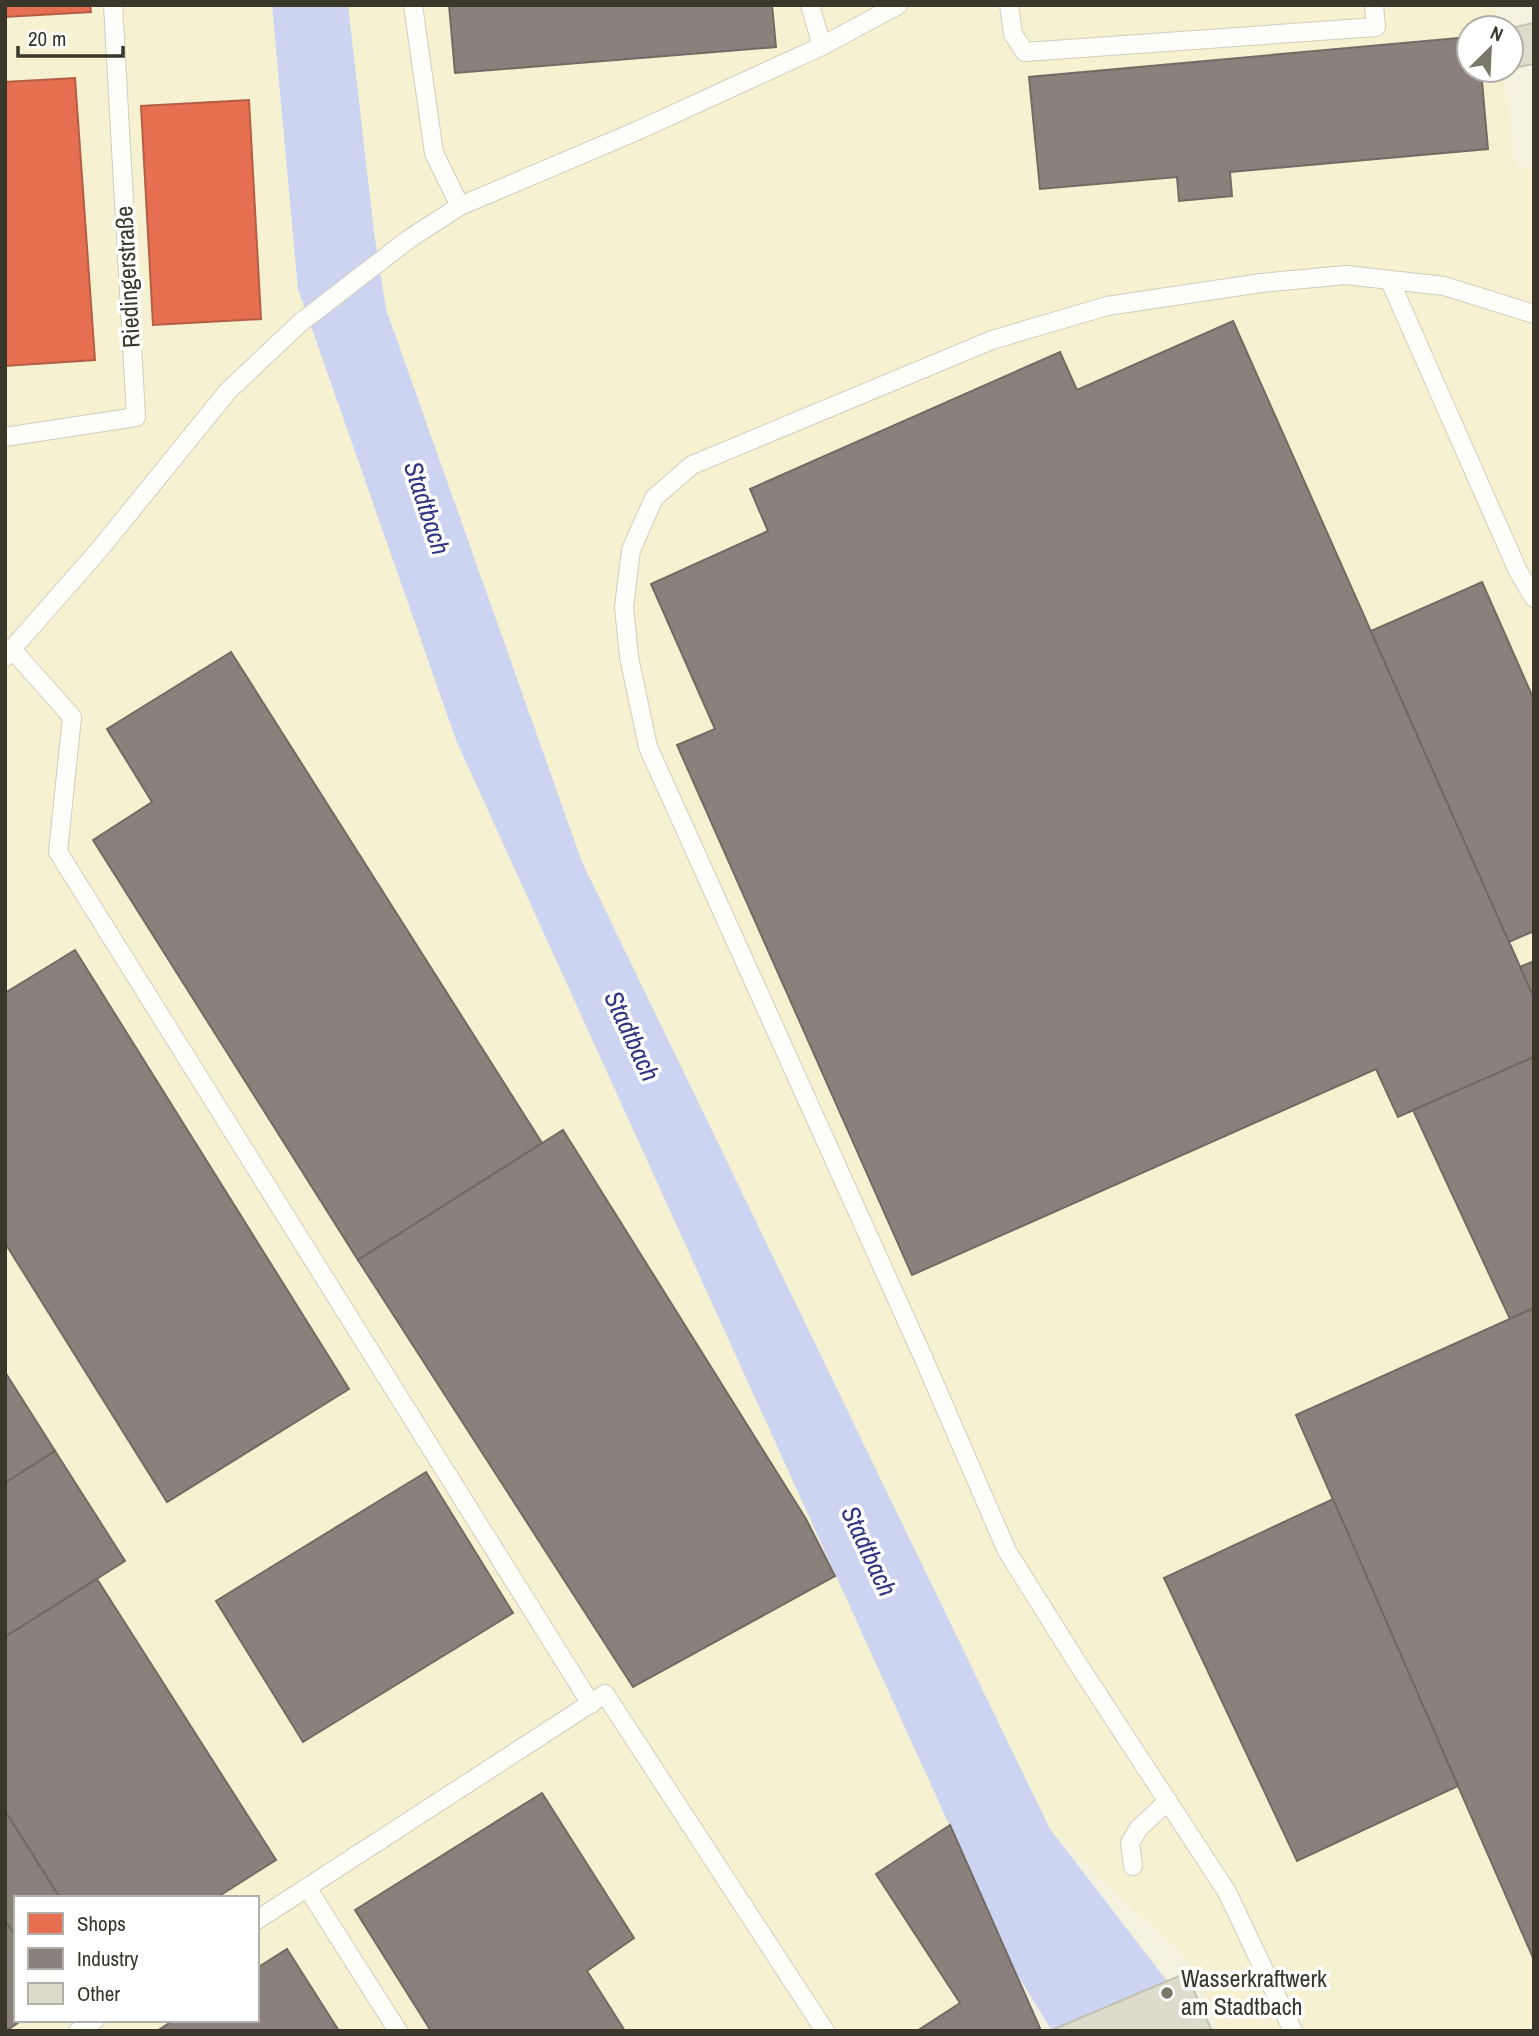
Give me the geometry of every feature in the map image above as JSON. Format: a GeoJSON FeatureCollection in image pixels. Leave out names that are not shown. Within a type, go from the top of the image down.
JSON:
{"type":"FeatureCollection","features":[{"type":"Feature","properties":{"kind":"lane","name":"Riedingerstraße"},"geometry":{"type":"LineString","coordinates":[[5,437],[136,417],[113,5]]}},
{"type":"Feature","properties":{"kind":"lane"},"geometry":{"type":"LineString","coordinates":[[414,5],[434,153],[460,206]]}},
{"type":"Feature","properties":{"kind":"lane"},"geometry":{"type":"LineString","coordinates":[[810,5],[822,46]]}},
{"type":"Feature","properties":{"kind":"lane"},"geometry":{"type":"LineString","coordinates":[[591,1704],[58,852],[72,717],[7,652],[99,550],[229,391],[300,323],[409,239],[460,206],[639,130],[822,46],[898,5]]}},
{"type":"Feature","properties":{"kind":"lane"},"geometry":{"type":"LineString","coordinates":[[1009,5],[1013,34],[1025,52],[1376,27],[1374,5]]}},
{"type":"Feature","properties":{"kind":"lane"},"geometry":{"type":"LineString","coordinates":[[1293,2031],[1227,1892],[1007,1551],[918,1345],[648,747],[629,657],[624,607],[631,550],[654,498],[692,465],[992,340],[1119,304],[1261,283],[1346,275],[1444,286],[1534,314]]}},
{"type":"Feature","properties":{"kind":"lane"},"geometry":{"type":"LineString","coordinates":[[1390,281],[1518,571],[1534,598]]}},
{"type":"Feature","properties":{"kind":"lane"},"geometry":{"type":"LineString","coordinates":[[259,1919],[605,1694],[825,2031]]}},
{"type":"Feature","properties":{"kind":"lane"},"geometry":{"type":"LineString","coordinates":[[1133,1866],[1130,1843],[1139,1828],[1168,1801]]}},
{"type":"Feature","properties":{"kind":"lane"},"geometry":{"type":"LineString","coordinates":[[308,1888],[398,2031]]}},
{"type":"Feature","properties":{"kind":"shaded area"},"geometry":{"type":"Polygon","coordinates":[[[5,5],[272,5],[298,289],[456,740],[1017,1974],[1040,2028],[1035,2031],[5,2031],[5,5]]]}},
{"type":"Feature","properties":{"kind":"shaded area"},"geometry":{"type":"Polygon","coordinates":[[[348,5],[1495,5],[1496,14],[1455,14],[1455,84],[1505,84],[1516,169],[1534,164],[1534,2031],[1219,2031],[1189,1962],[1050,1829],[581,862],[386,309],[374,232],[348,5]]]}},
{"type":"Feature","properties":{"kind":"water","name":"Stadtbach"},"geometry":{"type":"Polygon","coordinates":[[[272,5],[348,5],[374,232],[386,309],[582,862],[1050,1829],[1167,1981],[1195,2031],[1052,2031],[1017,1974],[456,740],[298,289],[272,5]]]}},
{"type":"Feature","properties":{"kind":"building: Shops"},"geometry":{"type":"Polygon","coordinates":[[[5,5],[90,5],[91,12],[5,17],[5,5]]]}},
{"type":"Feature","properties":{"kind":"building: Shops"},"geometry":{"type":"Polygon","coordinates":[[[75,78],[95,360],[5,366],[5,82],[75,78]]]}},
{"type":"Feature","properties":{"kind":"building: Shops"},"geometry":{"type":"Polygon","coordinates":[[[249,100],[261,319],[153,325],[141,106],[249,100]]]}},
{"type":"Feature","properties":{"kind":"building: Industry"},"geometry":{"type":"Polygon","coordinates":[[[449,5],[772,5],[776,47],[455,73],[449,5]]]}},
{"type":"Feature","properties":{"kind":"building: Industry"},"geometry":{"type":"Polygon","coordinates":[[[1455,38],[1455,84],[1482,84],[1488,149],[1230,172],[1232,196],[1179,201],[1177,177],[1040,189],[1029,77],[1455,38]]]}},
{"type":"Feature","properties":{"kind":"building: Industry"},"geometry":{"type":"Polygon","coordinates":[[[1233,321],[1534,998],[1534,1057],[1398,1117],[1376,1069],[912,1275],[677,745],[715,729],[651,584],[768,531],[750,489],[1060,352],[1077,390],[1233,321]]]}},
{"type":"Feature","properties":{"kind":"building: Industry"},"geometry":{"type":"Polygon","coordinates":[[[1482,582],[1534,700],[1534,931],[1509,942],[1371,631],[1482,582]]]}},
{"type":"Feature","properties":{"kind":"building: Industry"},"geometry":{"type":"Polygon","coordinates":[[[231,652],[542,1143],[358,1260],[93,840],[152,802],[107,729],[231,652]]]}},
{"type":"Feature","properties":{"kind":"building: Industry"},"geometry":{"type":"Polygon","coordinates":[[[75,950],[349,1389],[167,1502],[5,1243],[5,993],[75,950]]]}},
{"type":"Feature","properties":{"kind":"building: Industry"},"geometry":{"type":"Polygon","coordinates":[[[1534,961],[1534,998],[1520,967],[1534,961]]]}},
{"type":"Feature","properties":{"kind":"building: Industry"},"geometry":{"type":"Polygon","coordinates":[[[1534,1057],[1534,1308],[1510,1319],[1413,1110],[1534,1057]]]}},
{"type":"Feature","properties":{"kind":"building: Industry"},"geometry":{"type":"Polygon","coordinates":[[[563,1130],[806,1519],[835,1576],[633,1687],[358,1260],[563,1130]]]}},
{"type":"Feature","properties":{"kind":"building: Industry"},"geometry":{"type":"Polygon","coordinates":[[[1534,1308],[1534,1960],[1296,1415],[1534,1308]]]}},
{"type":"Feature","properties":{"kind":"building: Industry"},"geometry":{"type":"Polygon","coordinates":[[[5,1372],[55,1451],[5,1483],[5,1372]]]}},
{"type":"Feature","properties":{"kind":"building: Industry"},"geometry":{"type":"Polygon","coordinates":[[[55,1451],[125,1561],[5,1637],[5,1483],[55,1451]]]}},
{"type":"Feature","properties":{"kind":"building: Industry"},"geometry":{"type":"Polygon","coordinates":[[[426,1472],[513,1613],[303,1742],[216,1601],[426,1472]]]}},
{"type":"Feature","properties":{"kind":"building: Industry"},"geometry":{"type":"Polygon","coordinates":[[[1333,1499],[1458,1786],[1297,1861],[1164,1578],[1333,1499]]]}},
{"type":"Feature","properties":{"kind":"building: Industry"},"geometry":{"type":"Polygon","coordinates":[[[97,1579],[276,1860],[219,1896],[59,1896],[5,1811],[5,1637],[97,1579]]]}},
{"type":"Feature","properties":{"kind":"building: Industry"},"geometry":{"type":"Polygon","coordinates":[[[542,1793],[634,1938],[587,1971],[625,2031],[431,2031],[355,1910],[542,1793]]]}},
{"type":"Feature","properties":{"kind":"building: Industry"},"geometry":{"type":"Polygon","coordinates":[[[5,1811],[59,1896],[14,1896],[14,1934],[5,1921],[5,1811]]]}},
{"type":"Feature","properties":{"kind":"building: Industry"},"geometry":{"type":"Polygon","coordinates":[[[950,1825],[1040,2028],[1035,2031],[917,2031],[960,2003],[876,1874],[950,1825]]]}},
{"type":"Feature","properties":{"kind":"building: Industry"},"geometry":{"type":"Polygon","coordinates":[[[5,1921],[14,1934],[14,2022],[19,2022],[6,2031],[5,1921]]]}},
{"type":"Feature","properties":{"kind":"building: Industry"},"geometry":{"type":"Polygon","coordinates":[[[287,1949],[339,2031],[157,2031],[171,2022],[259,2022],[259,1967],[287,1949]]]}},
{"type":"Feature","properties":{"kind":"building: Other"},"geometry":{"type":"Polygon","coordinates":[[[1534,23],[1534,64],[1525,66],[1525,25],[1534,23]]]}},
{"type":"Feature","properties":{"kind":"building: Other","name":"Wasserkraftwerk am Stadtbach"},"geometry":{"type":"Polygon","coordinates":[[[1186,1973],[1212,2031],[1052,2031],[1052,2030],[1186,1973]]]}},
{"type":"Feature","properties":{"kind":"place","name":"Wasserkraftwerk am Stadtbach"},"geometry":{"type":"Point","coordinates":[1167,1993]}}]}
